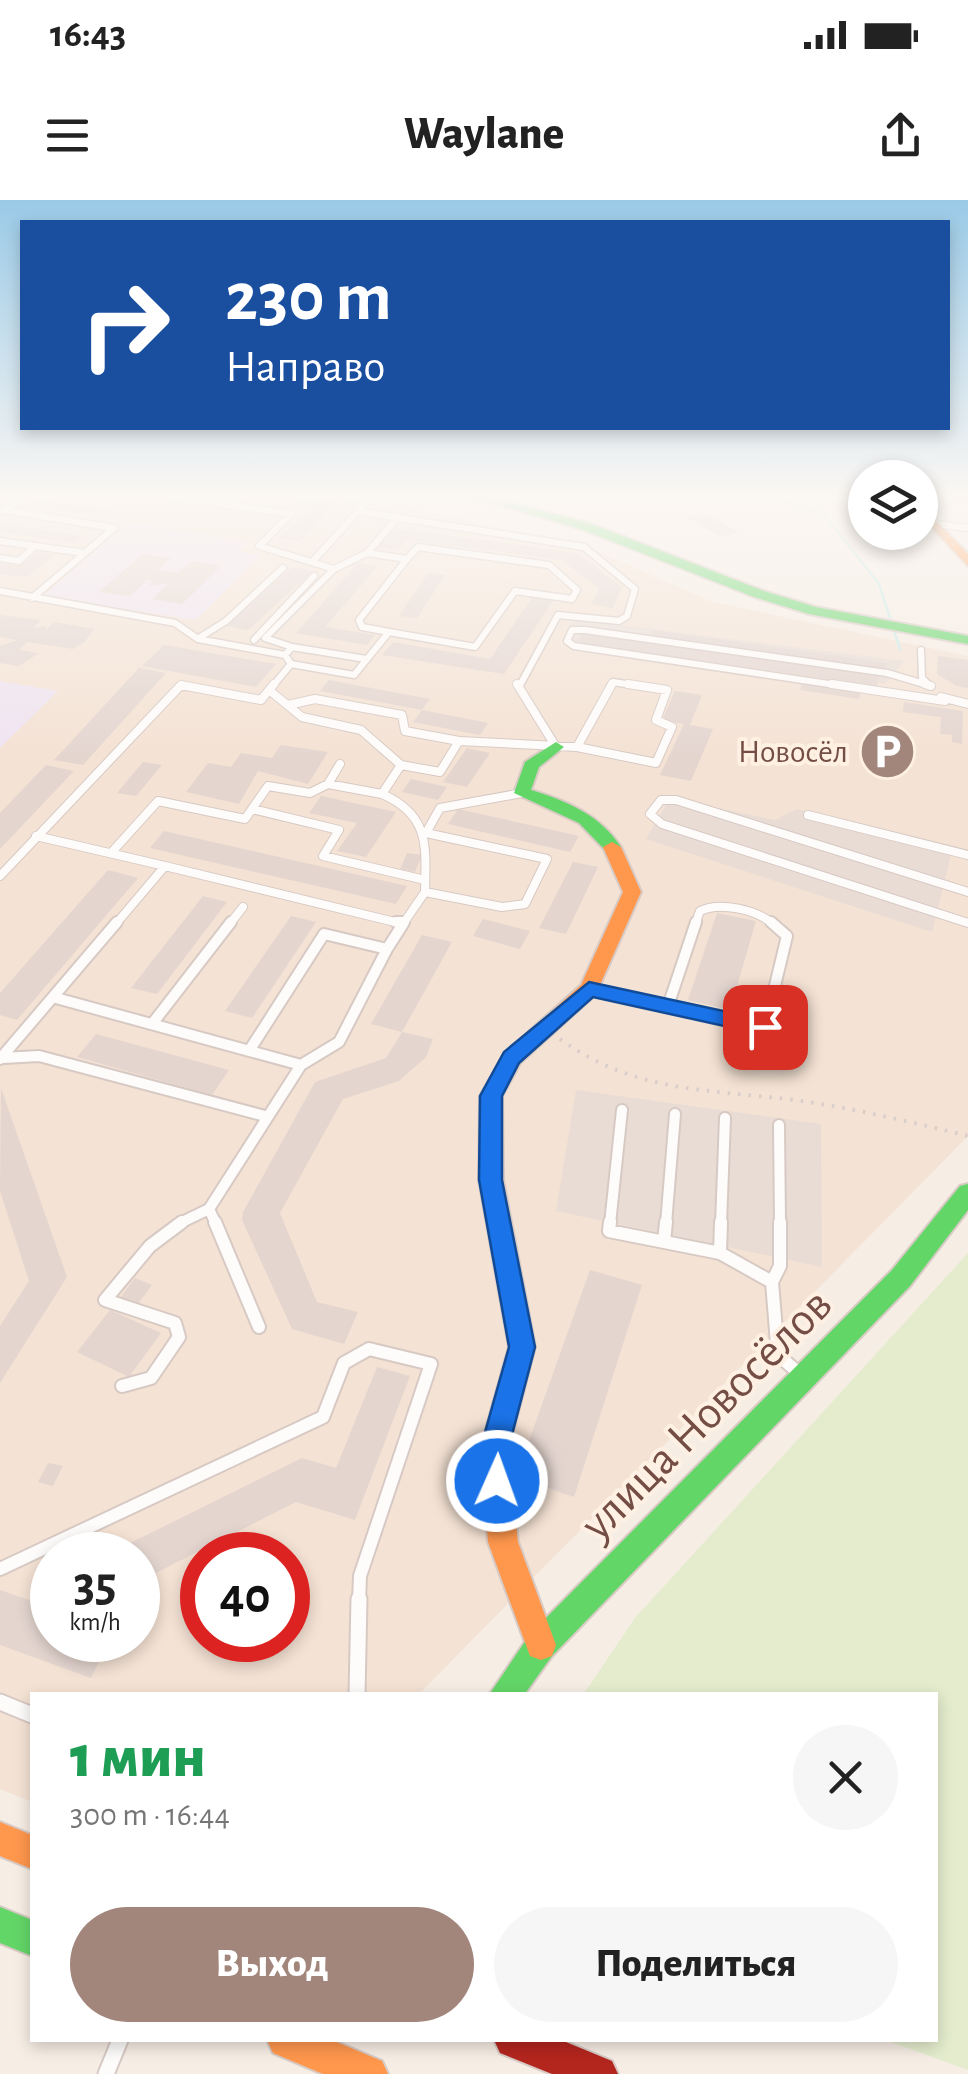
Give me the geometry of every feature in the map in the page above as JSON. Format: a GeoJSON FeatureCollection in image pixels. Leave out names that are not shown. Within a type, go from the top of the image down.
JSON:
{"type":"FeatureCollection","features":[{"type":"Feature","properties":{"kind":"street"},"geometry":{"type":"LineString","coordinates":[[732,583],[814,611],[968,640]]}},
{"type":"Feature","properties":{"kind":"street"},"geometry":{"type":"LineString","coordinates":[[541,1645],[503,1542],[494,1450],[522,1347],[490,1180],[491,1096],[512,1058],[589,990],[632,892],[607,835],[552,801],[522,793],[531,766],[566,747]]}},
{"type":"Feature","properties":{"kind":"street","name":"улица Новосёлов"},"geometry":{"type":"LineString","coordinates":[[507,1692],[541,1645],[902,1278],[968,1193]]}},
{"type":"Feature","properties":{"kind":"street"},"geometry":{"type":"LineString","coordinates":[[0,1839],[30,1851]]}},
{"type":"Feature","properties":{"kind":"street"},"geometry":{"type":"LineString","coordinates":[[0,1925],[30,1937]]}},
{"type":"Feature","properties":{"kind":"street"},"geometry":{"type":"LineString","coordinates":[[518,2042],[599,2074]]}},
{"type":"Feature","properties":{"kind":"street"},"geometry":{"type":"LineString","coordinates":[[317,2046],[369,2074]]}},
{"type":"Feature","properties":{"kind":"lane"},"geometry":{"type":"LineString","coordinates":[[32,598],[50,583]]}},
{"type":"Feature","properties":{"kind":"lane"},"geometry":{"type":"LineString","coordinates":[[198,638],[226,621],[267,583]]}},
{"type":"Feature","properties":{"kind":"lane"},"geometry":{"type":"LineString","coordinates":[[254,640],[307,583]]}},
{"type":"Feature","properties":{"kind":"lane"},"geometry":{"type":"LineString","coordinates":[[265,638],[320,583]]}},
{"type":"Feature","properties":{"kind":"lane"},"geometry":{"type":"LineString","coordinates":[[387,583],[358,620],[362,627],[474,647],[515,591],[572,599],[577,590],[569,583]]}},
{"type":"Feature","properties":{"kind":"lane"},"geometry":{"type":"LineString","coordinates":[[558,616],[619,621],[627,616],[636,590],[628,583]]}},
{"type":"Feature","properties":{"kind":"lane"},"geometry":{"type":"LineString","coordinates":[[0,592],[175,623],[198,638],[285,656],[291,664],[354,675],[389,632]]}},
{"type":"Feature","properties":{"kind":"lane"},"geometry":{"type":"LineString","coordinates":[[564,607],[517,684],[566,747]]}},
{"type":"Feature","properties":{"kind":"lane"},"geometry":{"type":"LineString","coordinates":[[931,686],[888,673],[584,630],[572,630],[567,642],[968,704]]}},
{"type":"Feature","properties":{"kind":"lane"},"geometry":{"type":"LineString","coordinates":[[233,645],[265,638],[292,647],[366,659]]}},
{"type":"Feature","properties":{"kind":"lane"},"geometry":{"type":"LineString","coordinates":[[285,656],[292,647]]}},
{"type":"Feature","properties":{"kind":"lane"},"geometry":{"type":"LineString","coordinates":[[921,650],[922,678],[945,700]]}},
{"type":"Feature","properties":{"kind":"lane"},"geometry":{"type":"LineString","coordinates":[[0,876],[182,685],[261,700],[291,664]]}},
{"type":"Feature","properties":{"kind":"lane"},"geometry":{"type":"LineString","coordinates":[[288,705],[315,699],[402,715],[405,731],[460,741],[566,747],[656,763],[672,727],[656,720],[667,690],[613,682],[566,747]]}},
{"type":"Feature","properties":{"kind":"lane"},"geometry":{"type":"LineString","coordinates":[[269,690],[302,717],[361,730],[401,764],[440,772],[460,741]]}},
{"type":"Feature","properties":{"kind":"lane"},"geometry":{"type":"LineString","coordinates":[[111,854],[158,801],[245,819],[268,786],[310,793],[328,784],[340,764]]}},
{"type":"Feature","properties":{"kind":"lane"},"geometry":{"type":"LineString","coordinates":[[382,794],[401,764]]}},
{"type":"Feature","properties":{"kind":"lane"},"geometry":{"type":"LineString","coordinates":[[328,784],[402,800],[426,833],[547,859],[526,904],[502,907],[425,892]]}},
{"type":"Feature","properties":{"kind":"lane"},"geometry":{"type":"LineString","coordinates":[[122,1386],[140,1387],[156,1377],[180,1337],[175,1323],[104,1300],[131,1264],[164,1232],[209,1209],[301,1064],[339,1042],[387,949],[425,892],[426,833],[440,808],[522,793]]}},
{"type":"Feature","properties":{"kind":"lane"},"geometry":{"type":"LineString","coordinates":[[968,892],[676,800],[661,800],[650,814],[662,824],[968,924]]}},
{"type":"Feature","properties":{"kind":"lane"},"geometry":{"type":"LineString","coordinates":[[252,810],[340,830],[323,856],[425,880]]}},
{"type":"Feature","properties":{"kind":"lane"},"geometry":{"type":"LineString","coordinates":[[808,814],[968,855]]}},
{"type":"Feature","properties":{"kind":"lane"},"geometry":{"type":"LineString","coordinates":[[36,836],[404,924]]}},
{"type":"Feature","properties":{"kind":"lane"},"geometry":{"type":"LineString","coordinates":[[2,1058],[165,866]]}},
{"type":"Feature","properties":{"kind":"lane"},"geometry":{"type":"LineString","coordinates":[[589,990],[765,1027],[787,936],[764,916],[712,905],[700,911],[668,1006]]}},
{"type":"Feature","properties":{"kind":"lane"},"geometry":{"type":"LineString","coordinates":[[152,1024],[243,908]]}},
{"type":"Feature","properties":{"kind":"lane"},"geometry":{"type":"LineString","coordinates":[[249,1052],[324,934],[387,949]]}},
{"type":"Feature","properties":{"kind":"lane"},"geometry":{"type":"LineString","coordinates":[[56,998],[301,1064]]}},
{"type":"Feature","properties":{"kind":"lane"},"geometry":{"type":"LineString","coordinates":[[2,1058],[39,1056],[265,1116]]}},
{"type":"Feature","properties":{"kind":"lane"},"geometry":{"type":"LineString","coordinates":[[622,1110],[609,1231],[720,1253],[772,1282]]}},
{"type":"Feature","properties":{"kind":"lane"},"geometry":{"type":"LineString","coordinates":[[664,1242],[675,1114]]}},
{"type":"Feature","properties":{"kind":"lane"},"geometry":{"type":"LineString","coordinates":[[720,1253],[725,1118]]}},
{"type":"Feature","properties":{"kind":"lane"},"geometry":{"type":"LineString","coordinates":[[779,1125],[780,1266],[772,1282],[778,1355],[804,1378]]}},
{"type":"Feature","properties":{"kind":"lane"},"geometry":{"type":"LineString","coordinates":[[209,1209],[258,1327]]}},
{"type":"Feature","properties":{"kind":"lane"},"geometry":{"type":"LineString","coordinates":[[0,1569],[323,1418],[344,1362],[370,1349],[431,1364],[360,1576],[358,1692]]}},
{"type":"Feature","properties":{"kind":"lane"},"geometry":{"type":"LineString","coordinates":[[0,1702],[30,1714]]}},
{"type":"Feature","properties":{"kind":"lane"},"geometry":{"type":"LineString","coordinates":[[106,2074],[119,2042]]}},
{"type":"Feature","properties":{"kind":"path"},"geometry":{"type":"LineString","coordinates":[[546,1027],[579,1055],[610,1073],[649,1084],[797,1101],[968,1136]]}},
{"type":"Feature","properties":{"kind":"shaded area"},"geometry":{"type":"Polygon","coordinates":[[[0,583],[671,583],[713,602],[968,656],[968,1136],[421,1692],[30,1692],[30,1801],[0,1789],[0,583]]]}},
{"type":"Feature","properties":{"kind":"shaded area"},"geometry":{"type":"Polygon","coordinates":[[[57,583],[233,583],[196,620],[43,596],[57,583]]]}},
{"type":"Feature","properties":{"kind":"shaded area"},"geometry":{"type":"Polygon","coordinates":[[[572,619],[904,661],[885,684],[565,642],[572,619]]]}},
{"type":"Feature","properties":{"kind":"shaded area"},"geometry":{"type":"Polygon","coordinates":[[[0,681],[58,691],[0,748],[0,681]]]}},
{"type":"Feature","properties":{"kind":"shaded area"},"geometry":{"type":"Polygon","coordinates":[[[670,798],[775,820],[797,809],[951,855],[932,932],[646,839],[670,798]]]}},
{"type":"Feature","properties":{"kind":"shaded area"},"geometry":{"type":"Polygon","coordinates":[[[576,1090],[821,1124],[822,1267],[556,1211],[576,1090]]]}},
{"type":"Feature","properties":{"kind":"green space"},"geometry":{"type":"Polygon","coordinates":[[[968,1253],[968,2070],[891,2042],[938,2042],[938,1692],[585,1692],[635,1618],[968,1253]]]}},
{"type":"Feature","properties":{"kind":"building"},"geometry":{"type":"Polygon","coordinates":[[[109,583],[143,583],[130,596],[99,592],[109,583]]]}},
{"type":"Feature","properties":{"kind":"building"},"geometry":{"type":"Polygon","coordinates":[[[169,583],[203,583],[182,604],[152,599],[169,583]]]}},
{"type":"Feature","properties":{"kind":"building"},"geometry":{"type":"Polygon","coordinates":[[[274,583],[299,583],[248,630],[227,626],[274,583]]]}},
{"type":"Feature","properties":{"kind":"building"},"geometry":{"type":"Polygon","coordinates":[[[340,583],[363,583],[325,627],[375,635],[367,645],[296,633],[340,583]]]}},
{"type":"Feature","properties":{"kind":"building"},"geometry":{"type":"Polygon","coordinates":[[[421,583],[439,583],[417,618],[399,616],[421,583]]]}},
{"type":"Feature","properties":{"kind":"building"},"geometry":{"type":"Polygon","coordinates":[[[592,583],[622,587],[613,608],[591,604],[599,589],[592,583]]]}},
{"type":"Feature","properties":{"kind":"building"},"geometry":{"type":"Polygon","coordinates":[[[533,596],[554,599],[504,674],[382,655],[393,642],[490,659],[533,596]]]}},
{"type":"Feature","properties":{"kind":"building"},"geometry":{"type":"Polygon","coordinates":[[[0,615],[41,620],[33,628],[46,626],[46,630],[54,622],[94,629],[85,642],[73,649],[27,642],[19,650],[39,653],[19,666],[0,663],[0,646],[17,640],[0,637],[0,615]]]}},
{"type":"Feature","properties":{"kind":"building"},"geometry":{"type":"Polygon","coordinates":[[[652,630],[886,663],[885,669],[649,636],[652,630]]]}},
{"type":"Feature","properties":{"kind":"building"},"geometry":{"type":"Polygon","coordinates":[[[583,632],[879,675],[877,686],[577,643],[583,632]]]}},
{"type":"Feature","properties":{"kind":"building"},"geometry":{"type":"Polygon","coordinates":[[[164,645],[276,664],[256,687],[142,666],[164,645]]]}},
{"type":"Feature","properties":{"kind":"building"},"geometry":{"type":"Polygon","coordinates":[[[938,656],[968,660],[968,688],[956,686],[937,674],[938,656]]]}},
{"type":"Feature","properties":{"kind":"building"},"geometry":{"type":"Polygon","coordinates":[[[139,668],[166,673],[83,765],[54,760],[139,668]]]}},
{"type":"Feature","properties":{"kind":"building"},"geometry":{"type":"Polygon","coordinates":[[[329,680],[430,699],[422,710],[320,691],[329,680]]]}},
{"type":"Feature","properties":{"kind":"building"},"geometry":{"type":"Polygon","coordinates":[[[802,683],[861,692],[859,699],[800,690],[802,683]]]}},
{"type":"Feature","properties":{"kind":"building"},"geometry":{"type":"Polygon","coordinates":[[[675,691],[702,695],[690,725],[713,729],[691,781],[660,775],[684,724],[662,720],[675,691]]]}},
{"type":"Feature","properties":{"kind":"building"},"geometry":{"type":"Polygon","coordinates":[[[904,702],[963,711],[962,744],[952,742],[952,735],[940,734],[941,717],[903,712],[904,702]]]}},
{"type":"Feature","properties":{"kind":"building"},"geometry":{"type":"Polygon","coordinates":[[[422,710],[488,723],[480,735],[413,722],[422,710]]]}},
{"type":"Feature","properties":{"kind":"building"},"geometry":{"type":"Polygon","coordinates":[[[281,745],[328,752],[308,784],[258,771],[239,804],[186,792],[208,763],[231,767],[241,753],[272,758],[281,745]]]}},
{"type":"Feature","properties":{"kind":"building"},"geometry":{"type":"Polygon","coordinates":[[[467,748],[490,753],[467,787],[443,782],[467,748]]]}},
{"type":"Feature","properties":{"kind":"building"},"geometry":{"type":"Polygon","coordinates":[[[143,762],[162,765],[136,796],[117,793],[143,762]]]}},
{"type":"Feature","properties":{"kind":"building"},"geometry":{"type":"Polygon","coordinates":[[[46,765],[74,771],[0,849],[0,813],[46,765]]]}},
{"type":"Feature","properties":{"kind":"building"},"geometry":{"type":"Polygon","coordinates":[[[411,779],[447,787],[438,800],[402,792],[411,779]]]}},
{"type":"Feature","properties":{"kind":"building"},"geometry":{"type":"Polygon","coordinates":[[[321,796],[396,812],[366,857],[337,851],[357,823],[309,813],[321,796]]]}},
{"type":"Feature","properties":{"kind":"building"},"geometry":{"type":"Polygon","coordinates":[[[458,809],[579,836],[570,852],[448,824],[458,809]]]}},
{"type":"Feature","properties":{"kind":"building"},"geometry":{"type":"Polygon","coordinates":[[[164,831],[407,886],[396,904],[150,848],[164,831]]]}},
{"type":"Feature","properties":{"kind":"building"},"geometry":{"type":"Polygon","coordinates":[[[407,853],[422,855],[415,872],[400,869],[407,853]]]}},
{"type":"Feature","properties":{"kind":"building"},"geometry":{"type":"Polygon","coordinates":[[[573,862],[598,867],[566,934],[539,928],[573,862]]]}},
{"type":"Feature","properties":{"kind":"building"},"geometry":{"type":"Polygon","coordinates":[[[108,870],[138,878],[17,1020],[0,1015],[0,993],[108,870]]]}},
{"type":"Feature","properties":{"kind":"building"},"geometry":{"type":"Polygon","coordinates":[[[203,896],[227,902],[157,994],[131,988],[203,896]]]}},
{"type":"Feature","properties":{"kind":"building"},"geometry":{"type":"Polygon","coordinates":[[[717,913],[756,921],[730,1010],[688,1000],[717,913]]]}},
{"type":"Feature","properties":{"kind":"building"},"geometry":{"type":"Polygon","coordinates":[[[291,916],[316,922],[252,1018],[225,1011],[291,916]]]}},
{"type":"Feature","properties":{"kind":"building"},"geometry":{"type":"Polygon","coordinates":[[[483,919],[530,931],[520,949],[473,936],[483,919]]]}},
{"type":"Feature","properties":{"kind":"building"},"geometry":{"type":"Polygon","coordinates":[[[422,935],[452,942],[402,1032],[371,1024],[422,935]]]}},
{"type":"Feature","properties":{"kind":"building"},"geometry":{"type":"Polygon","coordinates":[[[402,1032],[433,1039],[426,1057],[399,1081],[343,1099],[280,1213],[317,1302],[358,1312],[344,1344],[292,1329],[242,1220],[243,1212],[315,1082],[386,1058],[402,1032]]]}},
{"type":"Feature","properties":{"kind":"building"},"geometry":{"type":"Polygon","coordinates":[[[96,1034],[229,1070],[212,1095],[77,1057],[96,1034]]]}},
{"type":"Feature","properties":{"kind":"building"},"geometry":{"type":"Polygon","coordinates":[[[1,1088],[67,1277],[0,1383],[0,1326],[29,1281],[0,1191],[1,1088]]]}},
{"type":"Feature","properties":{"kind":"building"},"geometry":{"type":"Polygon","coordinates":[[[590,1270],[642,1285],[574,1497],[516,1477],[590,1270]]]}},
{"type":"Feature","properties":{"kind":"building"},"geometry":{"type":"Polygon","coordinates":[[[135,1278],[152,1285],[137,1305],[120,1298],[135,1278]]]}},
{"type":"Feature","properties":{"kind":"building"},"geometry":{"type":"Polygon","coordinates":[[[110,1310],[161,1333],[129,1377],[77,1352],[110,1310]]]}},
{"type":"Feature","properties":{"kind":"building"},"geometry":{"type":"Polygon","coordinates":[[[377,1367],[410,1376],[355,1520],[296,1502],[237,1532],[180,1532],[180,1561],[160,1571],[160,1532],[152,1532],[302,1458],[336,1468],[377,1367]]]}},
{"type":"Feature","properties":{"kind":"building"},"geometry":{"type":"Polygon","coordinates":[[[48,1463],[63,1466],[53,1486],[38,1482],[48,1463]]]}},
{"type":"Feature","properties":{"kind":"building"},"geometry":{"type":"Polygon","coordinates":[[[0,1590],[30,1600],[30,1656],[0,1645],[0,1590]]]}},
{"type":"Feature","properties":{"kind":"building"},"geometry":{"type":"Polygon","coordinates":[[[47,1662],[99,1662],[91,1678],[47,1662]]]}},
{"type":"Feature","properties":{"kind":"waterway"},"geometry":{"type":"LineString","coordinates":[[879,583],[900,649]]}},
{"type":"Feature","properties":{"kind":"traffic: fast"},"geometry":{"type":"LineString","coordinates":[[732,583],[814,611],[968,640]]}},
{"type":"Feature","properties":{"kind":"traffic: fast"},"geometry":{"type":"LineString","coordinates":[[556,747],[531,765],[522,793],[585,819],[597,827],[612,847]]}},
{"type":"Feature","properties":{"kind":"traffic: fast"},"geometry":{"type":"LineString","coordinates":[[507,1692],[541,1645],[901,1278],[968,1193]]}},
{"type":"Feature","properties":{"kind":"traffic: fast"},"geometry":{"type":"LineString","coordinates":[[0,1925],[30,1937]]}},
{"type":"Feature","properties":{"kind":"traffic: slow"},"geometry":{"type":"LineString","coordinates":[[541,1645],[503,1542],[494,1450],[522,1347],[491,1180],[491,1096],[512,1058],[589,989],[632,892],[612,847]]}},
{"type":"Feature","properties":{"kind":"traffic: slow"},"geometry":{"type":"LineString","coordinates":[[0,1839],[30,1851]]}},
{"type":"Feature","properties":{"kind":"traffic: slow"},"geometry":{"type":"LineString","coordinates":[[291,2042],[369,2074]]}},
{"type":"Feature","properties":{"kind":"traffic: jam"},"geometry":{"type":"LineString","coordinates":[[518,2042],[599,2074]]}},
{"type":"Feature","properties":{"kind":"place","name":"Новосёл"},"geometry":{"type":"Point","coordinates":[887,752]}},
{"type":"Feature","properties":{"kind":"route"},"geometry":{"type":"LineString","coordinates":[[497,1481],[494,1450],[522,1347],[490,1180],[491,1096],[512,1058],[589,990],[765,1027]]}}]}
